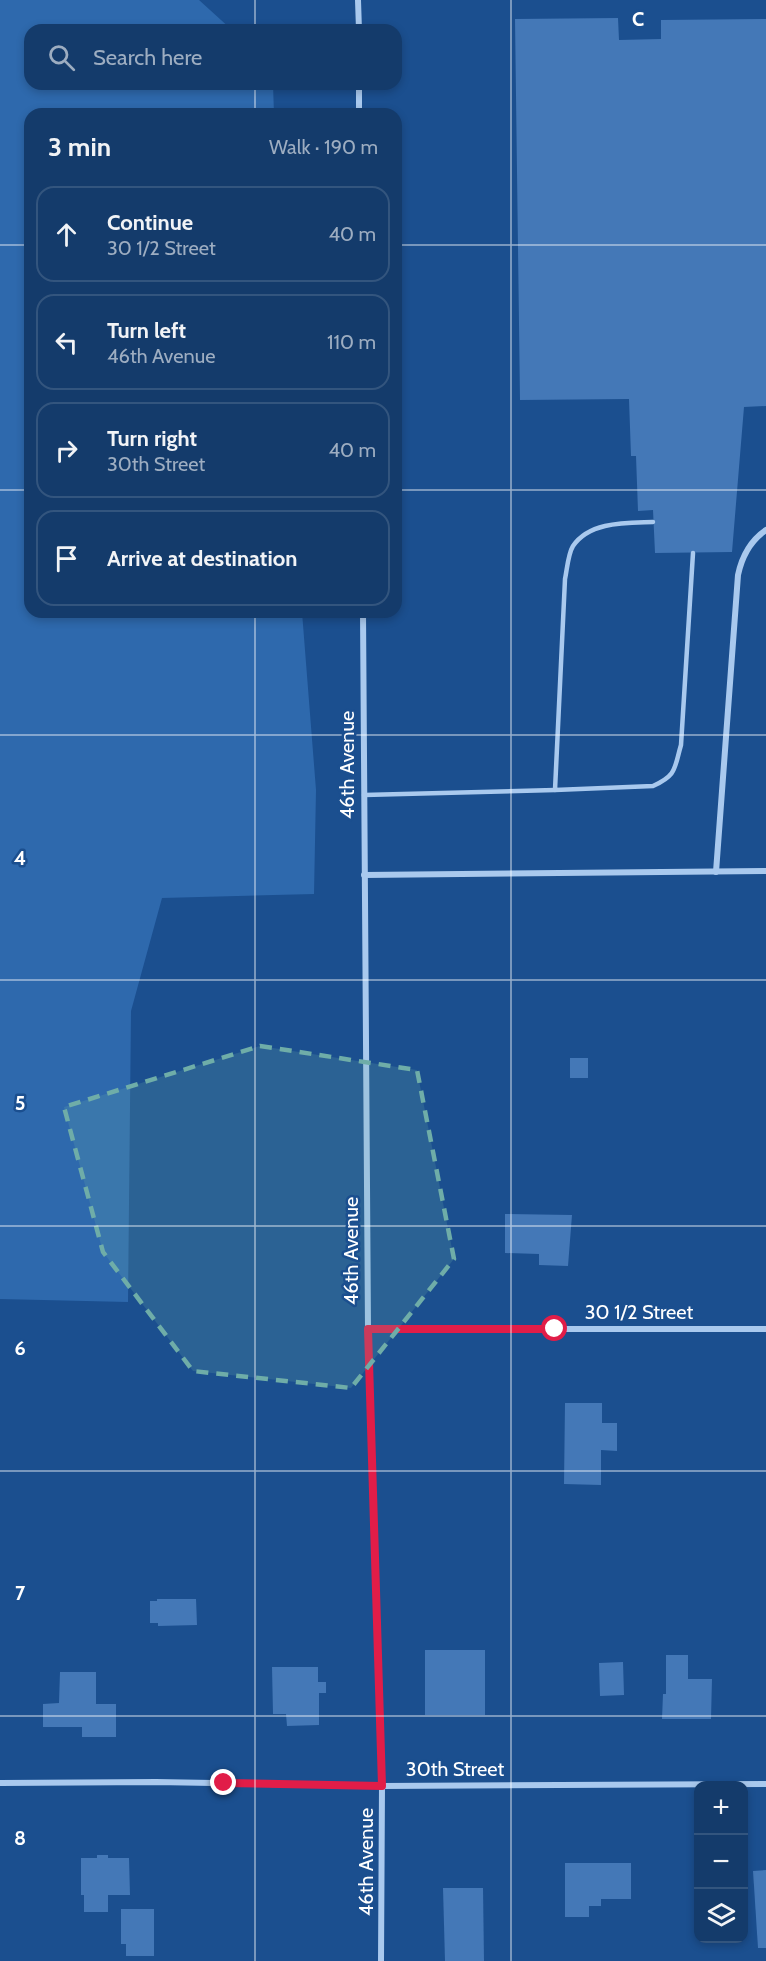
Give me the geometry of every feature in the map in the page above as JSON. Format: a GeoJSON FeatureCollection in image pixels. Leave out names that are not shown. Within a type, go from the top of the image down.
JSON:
{"type":"FeatureCollection","features":[{"type":"Feature","properties":{"kind":"street"},"geometry":{"type":"LineString","coordinates":[[358,0],[358,24]]}},
{"type":"Feature","properties":{"kind":"street"},"geometry":{"type":"LineString","coordinates":[[359,90],[359,108]]}},
{"type":"Feature","properties":{"kind":"street"},"geometry":{"type":"LineString","coordinates":[[717,872],[738,575],[742,559],[751,543],[766,530]]}},
{"type":"Feature","properties":{"kind":"street","name":"46th Avenue"},"geometry":{"type":"LineString","coordinates":[[363,618],[368,1329],[382,1786],[381,1961]]}},
{"type":"Feature","properties":{"kind":"street"},"geometry":{"type":"LineString","coordinates":[[364,875],[766,871]]}},
{"type":"Feature","properties":{"kind":"street","name":"30 1/2 Street"},"geometry":{"type":"LineString","coordinates":[[368,1329],[766,1329]]}},
{"type":"Feature","properties":{"kind":"street","name":"30th Street"},"geometry":{"type":"LineString","coordinates":[[0,1783],[156,1782],[382,1786],[766,1784]]}},
{"type":"Feature","properties":{"kind":"lane"},"geometry":{"type":"LineString","coordinates":[[555,790],[565,579],[573,547],[593,529],[620,523],[653,522]]}},
{"type":"Feature","properties":{"kind":"lane"},"geometry":{"type":"LineString","coordinates":[[364,795],[653,786],[668,779],[674,769],[681,745],[693,553]]}},
{"type":"Feature","properties":{"kind":"highlighted area"},"geometry":{"type":"Polygon","coordinates":[[[260,1046],[417,1070],[454,1259],[351,1388],[193,1371],[103,1252],[64,1107],[260,1046]]]}},
{"type":"Feature","properties":{"kind":"shaded area"},"geometry":{"type":"Polygon","coordinates":[[[0,0],[199,0],[225,24],[24,24],[24,90],[273,90],[274,108],[24,108],[24,618],[302,618],[316,790],[314,894],[162,898],[131,1011],[128,1302],[0,1299],[0,0]]]}},
{"type":"Feature","properties":{"kind":"building"},"geometry":{"type":"Polygon","coordinates":[[[618,18],[619,40],[661,39],[661,20],[766,19],[766,406],[744,407],[732,552],[655,553],[653,510],[638,511],[636,456],[631,456],[629,399],[520,400],[515,19],[618,18]]]}},
{"type":"Feature","properties":{"kind":"building"},"geometry":{"type":"Polygon","coordinates":[[[570,1058],[588,1058],[588,1078],[570,1078],[570,1058]]]}},
{"type":"Feature","properties":{"kind":"building"},"geometry":{"type":"Polygon","coordinates":[[[505,1214],[572,1215],[568,1266],[539,1265],[539,1254],[505,1253],[505,1214]]]}},
{"type":"Feature","properties":{"kind":"building"},"geometry":{"type":"Polygon","coordinates":[[[565,1403],[602,1403],[602,1423],[617,1423],[617,1451],[601,1450],[601,1485],[564,1484],[565,1403]]]}},
{"type":"Feature","properties":{"kind":"building"},"geometry":{"type":"Polygon","coordinates":[[[157,1599],[196,1599],[197,1625],[158,1626],[158,1623],[150,1623],[150,1601],[157,1601],[157,1599]]]}},
{"type":"Feature","properties":{"kind":"building"},"geometry":{"type":"Polygon","coordinates":[[[425,1650],[485,1650],[485,1715],[425,1715],[425,1650]]]}},
{"type":"Feature","properties":{"kind":"building"},"geometry":{"type":"Polygon","coordinates":[[[666,1655],[688,1655],[688,1679],[712,1679],[711,1719],[662,1719],[663,1694],[666,1694],[666,1655]]]}},
{"type":"Feature","properties":{"kind":"building"},"geometry":{"type":"Polygon","coordinates":[[[623,1662],[624,1695],[600,1696],[599,1663],[623,1662]]]}},
{"type":"Feature","properties":{"kind":"building"},"geometry":{"type":"Polygon","coordinates":[[[272,1667],[318,1667],[318,1682],[326,1682],[326,1693],[319,1693],[319,1725],[287,1726],[286,1714],[273,1714],[272,1667]]]}},
{"type":"Feature","properties":{"kind":"building"},"geometry":{"type":"Polygon","coordinates":[[[60,1672],[96,1672],[96,1704],[116,1704],[116,1737],[82,1737],[82,1727],[43,1727],[43,1704],[59,1703],[60,1672]]]}},
{"type":"Feature","properties":{"kind":"building"},"geometry":{"type":"Polygon","coordinates":[[[97,1855],[108,1855],[108,1858],[129,1858],[130,1895],[108,1895],[108,1912],[84,1912],[84,1895],[81,1895],[81,1858],[97,1858],[97,1855]]]}},
{"type":"Feature","properties":{"kind":"building"},"geometry":{"type":"Polygon","coordinates":[[[565,1863],[631,1863],[631,1899],[601,1899],[601,1906],[589,1906],[589,1917],[565,1917],[565,1863]]]}},
{"type":"Feature","properties":{"kind":"building"},"geometry":{"type":"Polygon","coordinates":[[[766,1870],[766,1948],[758,1948],[753,1871],[766,1870]]]}},
{"type":"Feature","properties":{"kind":"building"},"geometry":{"type":"Polygon","coordinates":[[[443,1888],[483,1888],[484,1961],[445,1961],[443,1888]]]}},
{"type":"Feature","properties":{"kind":"building"},"geometry":{"type":"Polygon","coordinates":[[[121,1909],[154,1909],[154,1956],[126,1956],[126,1944],[121,1944],[121,1909]]]}},
{"type":"Feature","properties":{"kind":"route"},"geometry":{"type":"LineString","coordinates":[[224,1783],[382,1786],[368,1329],[555,1329]]}}]}
